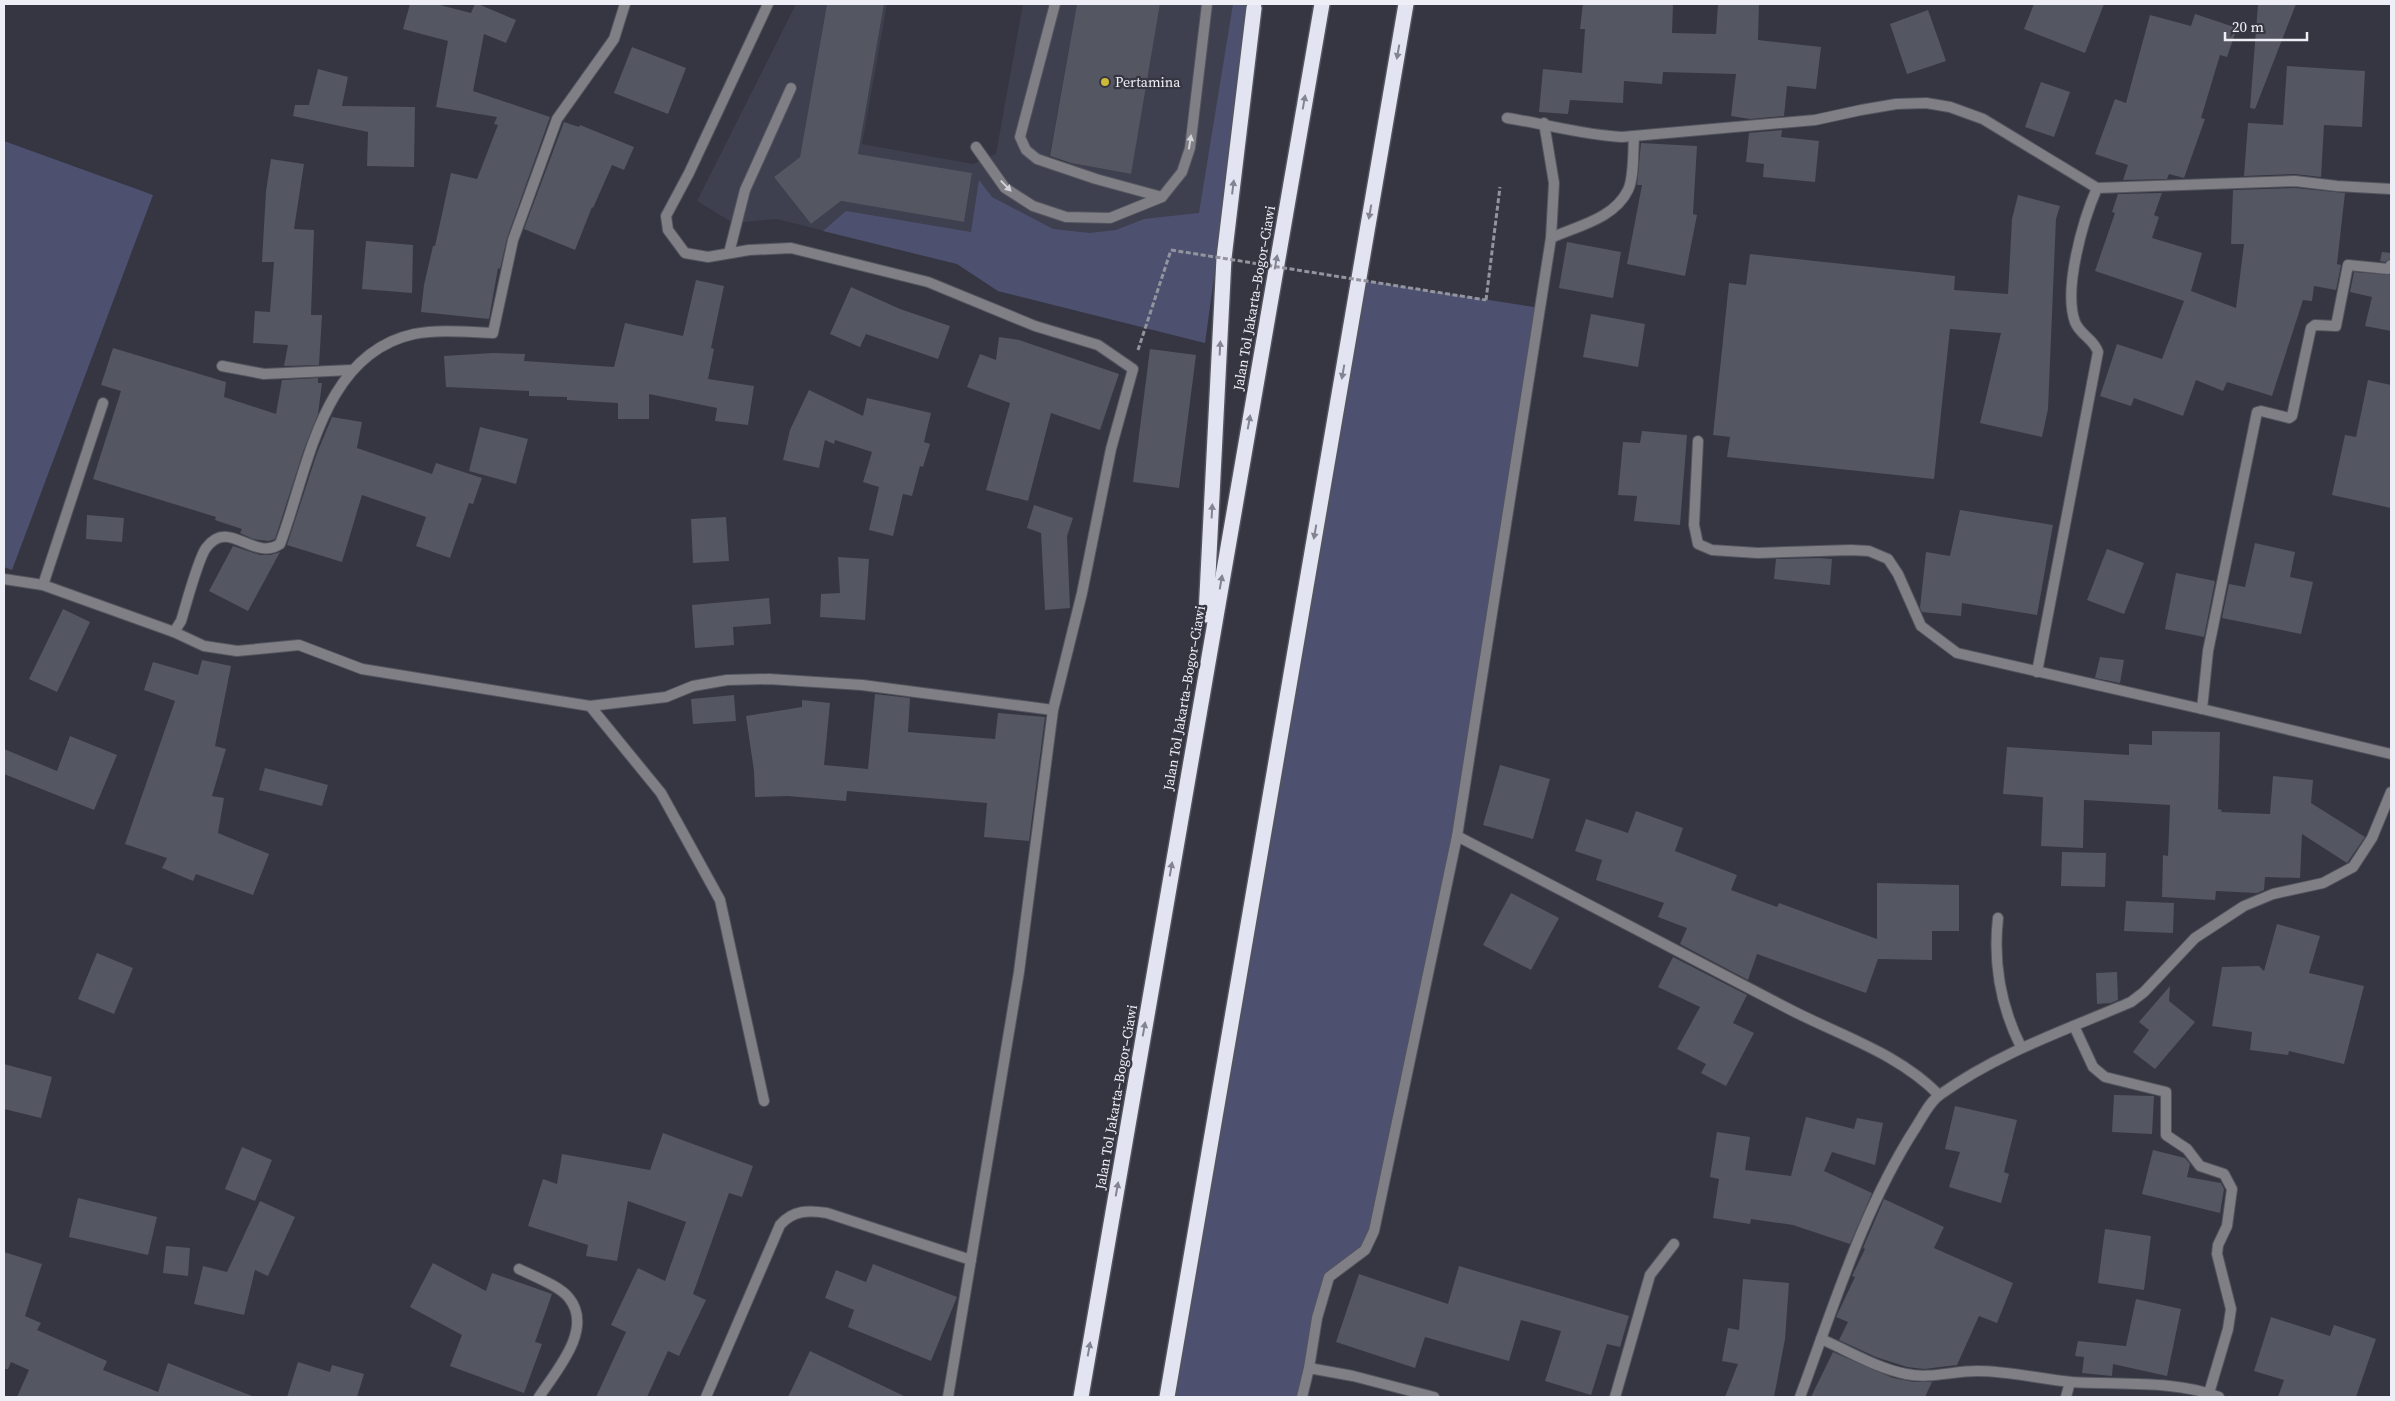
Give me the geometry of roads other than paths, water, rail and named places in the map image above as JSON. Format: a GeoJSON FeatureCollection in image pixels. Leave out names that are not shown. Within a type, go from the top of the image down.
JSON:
{"type":"FeatureCollection","features":[{"type":"Feature","properties":{"kind":"highway","name":"Jalan Tol Jakarta–Bogor–Ciawi"},"geometry":{"type":"LineString","coordinates":[[1081,1397],[1203,682],[1322,4]]}},
{"type":"Feature","properties":{"kind":"highway"},"geometry":{"type":"LineString","coordinates":[[1166,1397],[1406,4]]}},
{"type":"Feature","properties":{"kind":"highway"},"geometry":{"type":"LineString","coordinates":[[1203,682],[1224,258],[1254,6]]}},
{"type":"Feature","properties":{"kind":"street"},"geometry":{"type":"LineString","coordinates":[[174,632],[181,622],[206,548],[217,537],[225,536],[242,540],[261,549],[273,548],[280,544],[320,422],[351,370],[386,344],[414,334],[441,332],[493,333],[514,240],[558,119],[614,39],[625,4]]}},
{"type":"Feature","properties":{"kind":"street"},"geometry":{"type":"LineString","coordinates":[[768,4],[689,173],[666,216],[668,230],[685,253],[708,256],[749,250],[791,248],[928,282],[1035,326],[1098,345],[1133,369],[1111,449],[1082,593],[1053,710],[1020,972],[948,1397]]}},
{"type":"Feature","properties":{"kind":"street"},"geometry":{"type":"LineString","coordinates":[[1055,4],[1020,137],[1026,150],[1037,159],[1096,179],[1162,197]]}},
{"type":"Feature","properties":{"kind":"street"},"geometry":{"type":"LineString","coordinates":[[976,147],[1005,188],[1033,206],[1066,217],[1110,218],[1162,197],[1182,172],[1190,148],[1208,4]]}},
{"type":"Feature","properties":{"kind":"street"},"geometry":{"type":"LineString","coordinates":[[729,253],[745,190],[791,88]]}},
{"type":"Feature","properties":{"kind":"street"},"geometry":{"type":"LineString","coordinates":[[1507,118],[1544,123],[1596,136],[1634,137],[1815,120],[1896,104],[1926,103],[1950,107],[1983,119],[2097,188],[2295,181],[2391,189]]}},
{"type":"Feature","properties":{"kind":"street"},"geometry":{"type":"LineString","coordinates":[[1302,1397],[1317,1318],[1329,1277],[1365,1250],[1374,1231],[1457,836],[1551,238],[1554,183],[1544,123]]}},
{"type":"Feature","properties":{"kind":"street"},"geometry":{"type":"LineString","coordinates":[[1551,238],[1597,219],[1614,208],[1628,190],[1634,137]]}},
{"type":"Feature","properties":{"kind":"street"},"geometry":{"type":"LineString","coordinates":[[2037,672],[2098,352],[2096,344],[2075,321],[2073,290],[2076,251],[2088,209],[2097,188]]}},
{"type":"Feature","properties":{"kind":"street"},"geometry":{"type":"LineString","coordinates":[[2202,709],[2208,651],[2257,412],[2261,411],[2289,418],[2292,416],[2311,328],[2315,326],[2336,326],[2348,264],[2388,269],[2391,265]]}},
{"type":"Feature","properties":{"kind":"street"},"geometry":{"type":"LineString","coordinates":[[222,366],[264,374],[351,370]]}},
{"type":"Feature","properties":{"kind":"street"},"geometry":{"type":"LineString","coordinates":[[43,585],[103,402]]}},
{"type":"Feature","properties":{"kind":"street"},"geometry":{"type":"LineString","coordinates":[[1698,441],[1694,525],[1698,544],[1712,550],[1758,554],[1869,551],[1888,559],[1898,574],[1921,626],[1941,643],[1957,653],[2391,754]]}},
{"type":"Feature","properties":{"kind":"street"},"geometry":{"type":"LineString","coordinates":[[4,579],[43,585],[174,632],[204,646],[237,651],[299,645],[362,669],[590,706],[666,697],[693,686],[727,680],[769,679],[862,685],[1053,710]]}},
{"type":"Feature","properties":{"kind":"street"},"geometry":{"type":"LineString","coordinates":[[590,706],[661,793],[720,900],[764,1101]]}},
{"type":"Feature","properties":{"kind":"street"},"geometry":{"type":"LineString","coordinates":[[1800,1397],[1866,1223],[1898,1155],[1929,1107],[1940,1095],[2021,1047],[2131,1002],[2144,992],[2195,938],[2244,906],[2273,894],[2323,884],[2353,867],[2372,838],[2391,792]]}},
{"type":"Feature","properties":{"kind":"street"},"geometry":{"type":"LineString","coordinates":[[1457,836],[1806,1018],[1880,1052],[1927,1082],[1940,1095]]}},
{"type":"Feature","properties":{"kind":"street"},"geometry":{"type":"LineString","coordinates":[[1998,918],[1996,940],[2001,995],[2021,1047]]}},
{"type":"Feature","properties":{"kind":"street"},"geometry":{"type":"LineString","coordinates":[[2074,1026],[2093,1067],[2105,1076],[2166,1092],[2166,1135],[2187,1149],[2200,1166],[2224,1174],[2232,1188],[2227,1226],[2218,1245],[2217,1254],[2231,1309],[2228,1329],[2209,1393]]}},
{"type":"Feature","properties":{"kind":"street"},"geometry":{"type":"LineString","coordinates":[[706,1397],[780,1225],[788,1216],[812,1211],[827,1212],[971,1260]]}},
{"type":"Feature","properties":{"kind":"street"},"geometry":{"type":"LineString","coordinates":[[1615,1397],[1650,1275],[1674,1244]]}},
{"type":"Feature","properties":{"kind":"street"},"geometry":{"type":"LineString","coordinates":[[519,1269],[568,1296],[577,1312],[576,1331],[570,1350],[539,1397]]}},
{"type":"Feature","properties":{"kind":"street"},"geometry":{"type":"LineString","coordinates":[[1821,1340],[1884,1368],[1906,1374],[1925,1376],[1976,1371],[2070,1382],[2169,1387],[2209,1393],[2219,1397]]}},
{"type":"Feature","properties":{"kind":"street"},"geometry":{"type":"LineString","coordinates":[[1309,1368],[1353,1376],[1434,1397]]}},
{"type":"Feature","properties":{"kind":"street"},"geometry":{"type":"LineString","coordinates":[[2066,1397],[2070,1382]]}},
{"type":"Feature","properties":{"kind":"place","name":"Pertamina"},"geometry":{"type":"Point","coordinates":[1105,82]}}]}
